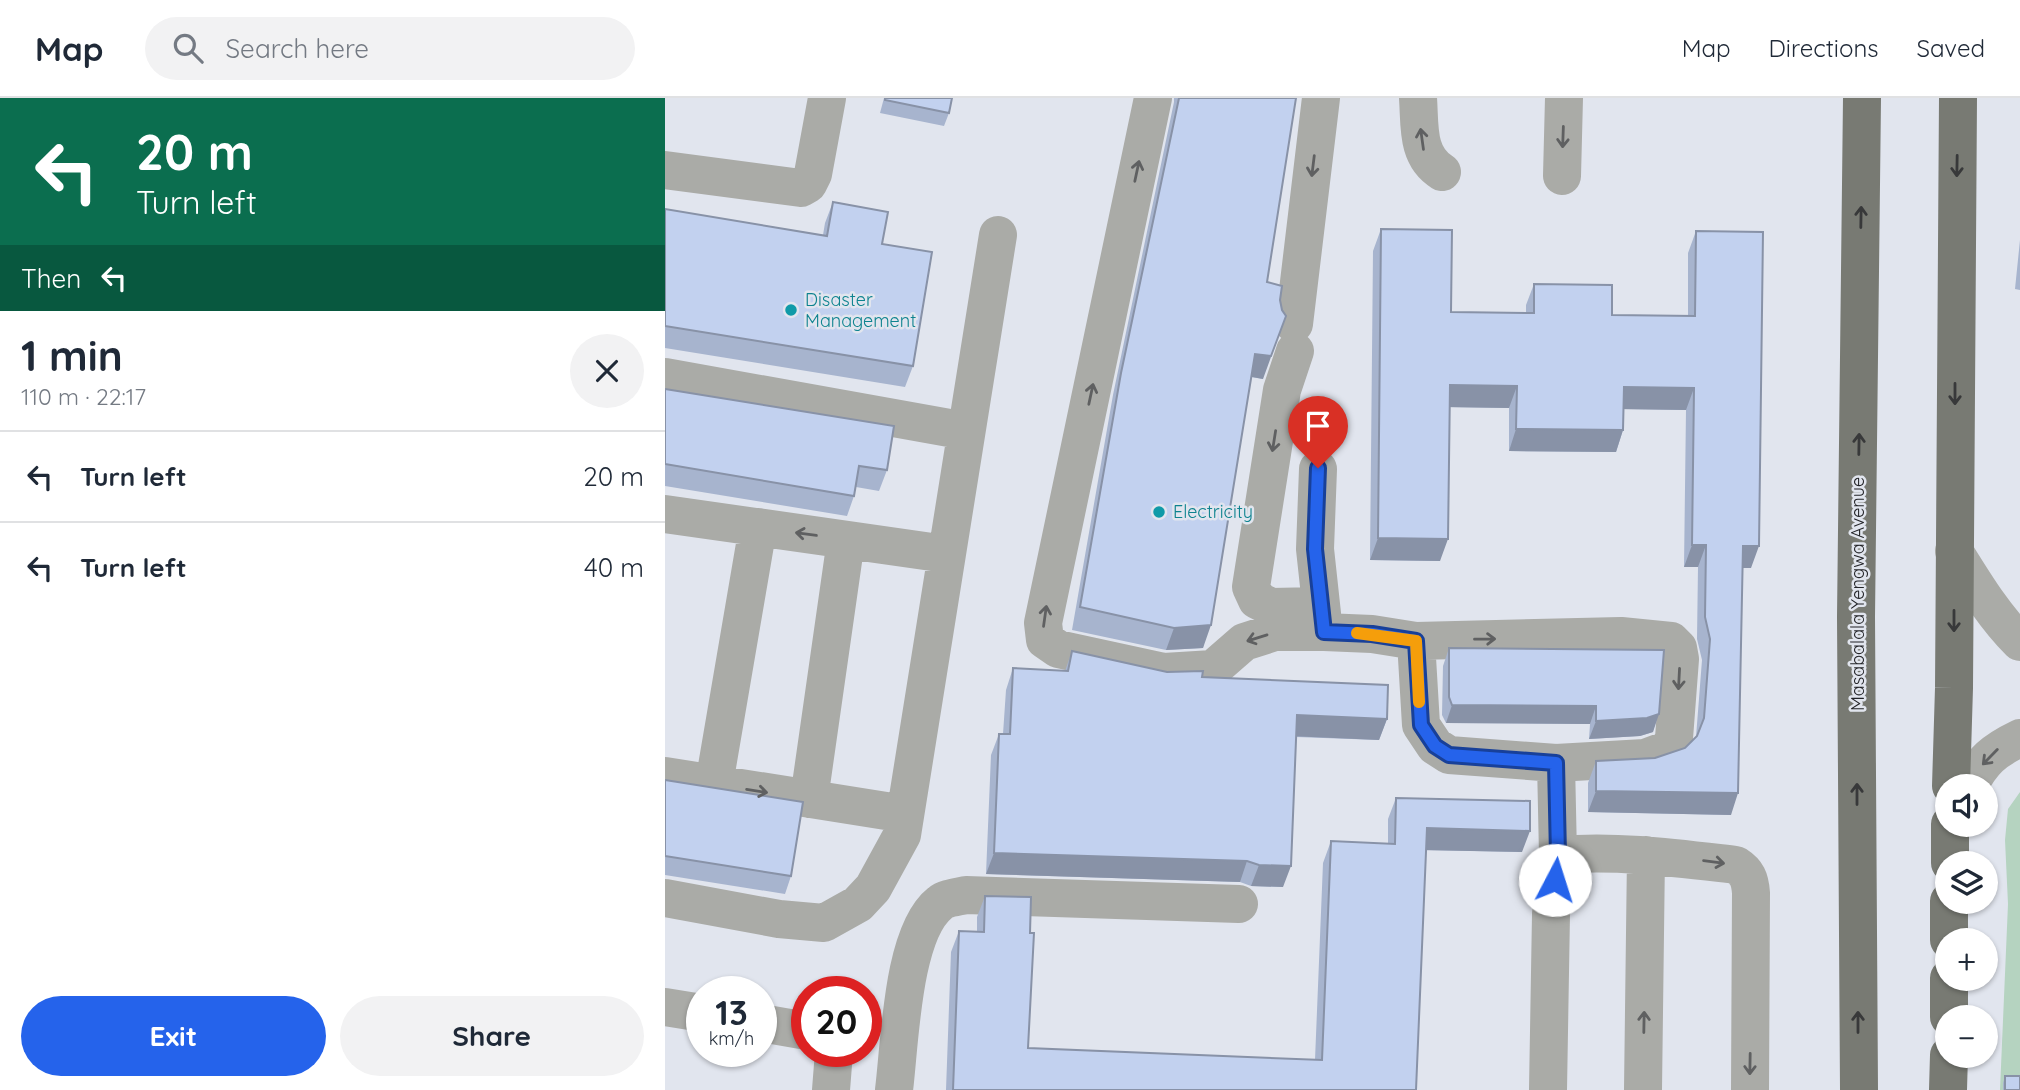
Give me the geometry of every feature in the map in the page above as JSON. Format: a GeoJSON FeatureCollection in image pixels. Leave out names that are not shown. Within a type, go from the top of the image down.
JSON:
{"type":"FeatureCollection","features":[{"type":"Feature","properties":{"kind":"main road","name":"Masabalala Yengwa Avenue"},"geometry":{"type":"LineString","coordinates":[[1859,1090],[1856,617],[1862,98]]}},
{"type":"Feature","properties":{"kind":"main road"},"geometry":{"type":"LineString","coordinates":[[1951,774],[1958,98]]}},
{"type":"Feature","properties":{"kind":"main road"},"geometry":{"type":"LineString","coordinates":[[1948,1068],[1948,1090]]}},
{"type":"Feature","properties":{"kind":"street"},"geometry":{"type":"LineString","coordinates":[[665,170],[801,188],[808,184],[813,174],[827,98]]}},
{"type":"Feature","properties":{"kind":"street"},"geometry":{"type":"LineString","coordinates":[[1153,98],[1043,623],[1045,639],[1058,649],[1164,672],[1213,669],[1244,642],[1322,619]]}},
{"type":"Feature","properties":{"kind":"street"},"geometry":{"type":"LineString","coordinates":[[1321,98],[1295,337],[1282,390],[1251,587],[1257,600],[1271,607],[1372,634],[1416,641],[1621,636],[1664,639],[1675,644],[1680,659],[1674,738],[1669,749],[1645,758],[1556,763],[1449,755],[1435,746],[1421,725],[1416,641]]}},
{"type":"Feature","properties":{"kind":"street"},"geometry":{"type":"LineString","coordinates":[[1418,98],[1424,152],[1427,160],[1442,172]]}},
{"type":"Feature","properties":{"kind":"street"},"geometry":{"type":"LineString","coordinates":[[1562,176],[1565,98]]}},
{"type":"Feature","properties":{"kind":"street"},"geometry":{"type":"LineString","coordinates":[[665,898],[779,919],[824,923],[857,904],[873,888],[902,835],[998,235]]}},
{"type":"Feature","properties":{"kind":"street"},"geometry":{"type":"LineString","coordinates":[[665,377],[966,431]]}},
{"type":"Feature","properties":{"kind":"street"},"geometry":{"type":"LineString","coordinates":[[1318,468],[1315,549],[1322,619]]}},
{"type":"Feature","properties":{"kind":"street"},"geometry":{"type":"LineString","coordinates":[[665,514],[946,554]]}},
{"type":"Feature","properties":{"kind":"street"},"geometry":{"type":"LineString","coordinates":[[714,784],[758,527]]}},
{"type":"Feature","properties":{"kind":"street"},"geometry":{"type":"LineString","coordinates":[[809,799],[846,540]]}},
{"type":"Feature","properties":{"kind":"street"},"geometry":{"type":"LineString","coordinates":[[1954,551],[1982,596],[2020,642]]}},
{"type":"Feature","properties":{"kind":"street"},"geometry":{"type":"LineString","coordinates":[[1975,774],[1998,748],[2020,738]]}},
{"type":"Feature","properties":{"kind":"street"},"geometry":{"type":"LineString","coordinates":[[1548,1090],[1551,914],[1558,855],[1556,763]]}},
{"type":"Feature","properties":{"kind":"street"},"geometry":{"type":"LineString","coordinates":[[665,776],[905,814]]}},
{"type":"Feature","properties":{"kind":"street"},"geometry":{"type":"LineString","coordinates":[[1558,855],[1588,852],[1646,855],[1736,865],[1744,870],[1750,881],[1750,1090]]}},
{"type":"Feature","properties":{"kind":"street"},"geometry":{"type":"LineString","coordinates":[[1643,1090],[1646,855]]}},
{"type":"Feature","properties":{"kind":"street"},"geometry":{"type":"LineString","coordinates":[[894,1090],[911,960],[918,934],[927,916],[942,901],[966,895],[1239,904]]}},
{"type":"Feature","properties":{"kind":"street"},"geometry":{"type":"LineString","coordinates":[[665,1007],[686,1010]]}},
{"type":"Feature","properties":{"kind":"street"},"geometry":{"type":"LineString","coordinates":[[831,1090],[833,1067]]}},
{"type":"Feature","properties":{"kind":"green space"},"geometry":{"type":"Polygon","coordinates":[[[2020,792],[2020,1090],[2000,1090],[2008,904],[2005,840],[2008,809],[2020,792]]]}},
{"type":"Feature","properties":{"kind":"building"},"geometry":{"type":"Polygon","coordinates":[[[885,98],[952,98],[949,113],[885,98]]]}},
{"type":"Feature","properties":{"kind":"building","name":"Electricity"},"geometry":{"type":"Polygon","coordinates":[[[1179,98],[1296,98],[1267,282],[1282,286],[1280,300],[1286,316],[1271,356],[1255,354],[1211,625],[1174,628],[1080,607],[1121,373],[1179,98]]]}},
{"type":"Feature","properties":{"kind":"building","name":"Disaster Management"},"geometry":{"type":"Polygon","coordinates":[[[833,202],[888,212],[882,244],[932,252],[913,366],[665,326],[665,209],[827,236],[833,202]]]}},
{"type":"Feature","properties":{"kind":"building"},"geometry":{"type":"Polygon","coordinates":[[[1381,229],[1452,230],[1451,312],[1534,313],[1534,284],[1612,285],[1612,315],[1695,316],[1696,231],[1763,232],[1759,546],[1743,546],[1738,793],[1596,791],[1596,761],[1655,758],[1685,748],[1697,736],[1704,718],[1710,639],[1705,617],[1706,545],[1692,545],[1694,388],[1624,387],[1623,430],[1516,429],[1517,386],[1450,385],[1448,539],[1378,538],[1381,229]]]}},
{"type":"Feature","properties":{"kind":"building"},"geometry":{"type":"Polygon","coordinates":[[[665,389],[894,426],[887,470],[859,466],[854,496],[665,464],[665,389]]]}},
{"type":"Feature","properties":{"kind":"building"},"geometry":{"type":"Polygon","coordinates":[[[1449,648],[1664,650],[1659,714],[1647,718],[1596,721],[1596,706],[1452,705],[1449,697],[1449,648]]]}},
{"type":"Feature","properties":{"kind":"building"},"geometry":{"type":"Polygon","coordinates":[[[1072,651],[1167,672],[1203,671],[1202,677],[1388,685],[1387,719],[1297,715],[1291,866],[1259,865],[1247,861],[994,853],[999,734],[1010,734],[1013,668],[1068,671],[1072,651]]]}},
{"type":"Feature","properties":{"kind":"building"},"geometry":{"type":"Polygon","coordinates":[[[665,780],[803,802],[791,876],[665,856],[665,780]]]}},
{"type":"Feature","properties":{"kind":"building"},"geometry":{"type":"Polygon","coordinates":[[[1396,798],[1530,801],[1530,831],[1427,828],[1416,1090],[953,1090],[959,931],[984,932],[985,896],[1031,897],[1030,933],[1034,933],[1028,1048],[1322,1060],[1331,841],[1395,844],[1396,798]]]}},
{"type":"Feature","properties":{"kind":"building"},"geometry":{"type":"Polygon","coordinates":[[[2005,1076],[2020,1076],[2020,1090],[2005,1090],[2005,1076]]]}},
{"type":"Feature","properties":{"kind":"slow traffic"},"geometry":{"type":"LineString","coordinates":[[1357,633],[1416,641],[1419,702]]}},
{"type":"Feature","properties":{"kind":"place","name":"Disaster Management"},"geometry":{"type":"Point","coordinates":[791,310]}},
{"type":"Feature","properties":{"kind":"place","name":"Electricity"},"geometry":{"type":"Point","coordinates":[1159,512]}},
{"type":"Feature","properties":{"kind":"route"},"geometry":{"type":"LineString","coordinates":[[1318,468],[1315,549],[1319,606],[1324,632],[1372,634],[1416,641],[1421,725],[1427,738],[1449,755],[1556,763],[1558,855],[1555,880]]}}]}
